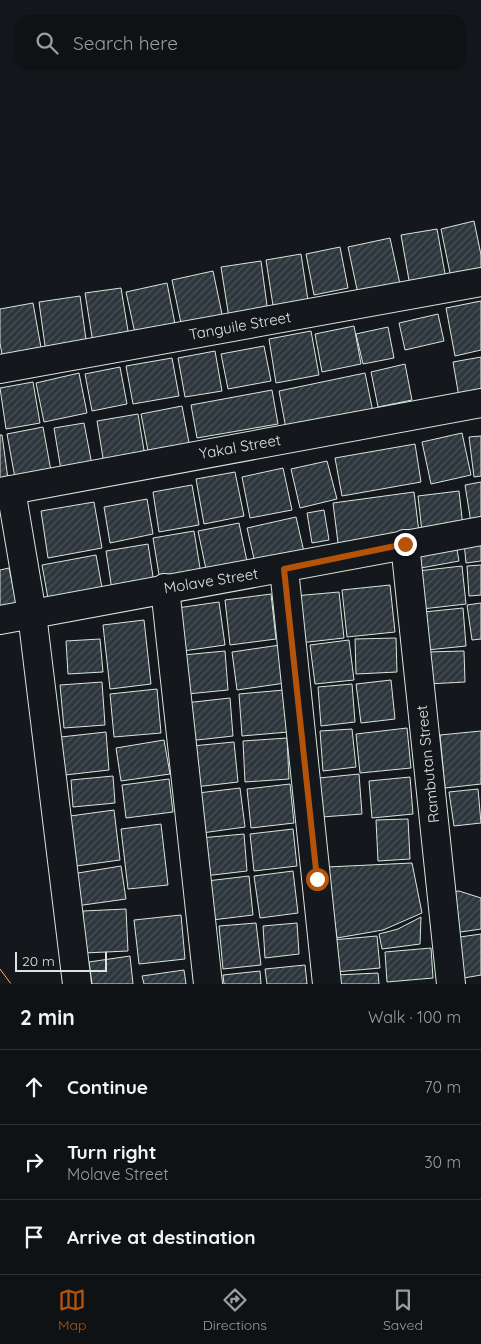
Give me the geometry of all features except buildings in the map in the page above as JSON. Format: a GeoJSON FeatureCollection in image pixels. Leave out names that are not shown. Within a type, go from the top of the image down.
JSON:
{"type":"FeatureCollection","features":[{"type":"Feature","properties":{"kind":"street","name":"Tanguile Street"},"geometry":{"type":"LineString","coordinates":[[0,369],[481,282]]}},
{"type":"Feature","properties":{"kind":"street","name":"Yakal Street"},"geometry":{"type":"LineString","coordinates":[[5,491],[481,403]]}},
{"type":"Feature","properties":{"kind":"street"},"geometry":{"type":"LineString","coordinates":[[5,491],[32,614],[77,984]]}},
{"type":"Feature","properties":{"kind":"street","name":"Molave Street"},"geometry":{"type":"LineString","coordinates":[[0,620],[165,588],[284,569],[405,544],[481,531]]}},
{"type":"Feature","properties":{"kind":"street","name":"Rambutan Street"},"geometry":{"type":"LineString","coordinates":[[405,544],[451,984]]}},
{"type":"Feature","properties":{"kind":"street"},"geometry":{"type":"LineString","coordinates":[[284,569],[327,984]]}},
{"type":"Feature","properties":{"kind":"street"},"geometry":{"type":"LineString","coordinates":[[165,588],[208,984]]}},
{"type":"Feature","properties":{"kind":"power"},"geometry":{"type":"LineString","coordinates":[[0,969],[11,984]]}},
{"type":"Feature","properties":{"kind":"route"},"geometry":{"type":"LineString","coordinates":[[317,879],[284,569],[405,544]]}}]}
